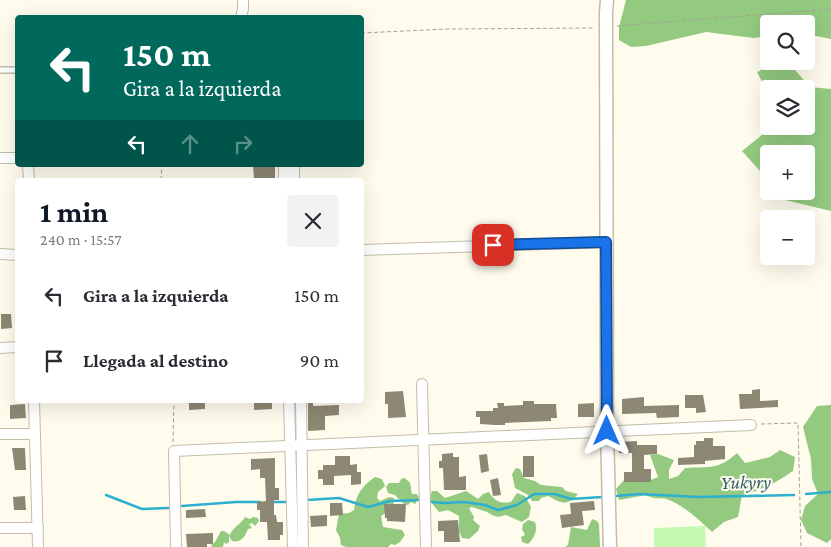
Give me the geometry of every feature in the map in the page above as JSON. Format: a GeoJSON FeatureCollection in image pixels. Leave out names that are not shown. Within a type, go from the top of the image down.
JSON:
{"type":"FeatureCollection","features":[{"type":"Feature","properties":{"kind":"street"},"geometry":{"type":"LineString","coordinates":[[242,15],[243,0]]}},
{"type":"Feature","properties":{"kind":"street"},"geometry":{"type":"LineString","coordinates":[[607,0],[607,431],[610,547]]}},
{"type":"Feature","properties":{"kind":"street"},"geometry":{"type":"LineString","coordinates":[[0,158],[15,158]]}},
{"type":"Feature","properties":{"kind":"street"},"geometry":{"type":"LineString","coordinates":[[364,250],[606,242]]}},
{"type":"Feature","properties":{"kind":"street"},"geometry":{"type":"LineString","coordinates":[[0,254],[15,255]]}},
{"type":"Feature","properties":{"kind":"street"},"geometry":{"type":"LineString","coordinates":[[0,348],[15,347]]}},
{"type":"Feature","properties":{"kind":"street"},"geometry":{"type":"LineString","coordinates":[[422,384],[426,547]]}},
{"type":"Feature","properties":{"kind":"street"},"geometry":{"type":"LineString","coordinates":[[34,403],[38,547]]}},
{"type":"Feature","properties":{"kind":"street"},"geometry":{"type":"LineString","coordinates":[[289,403],[293,547]]}},
{"type":"Feature","properties":{"kind":"street"},"geometry":{"type":"LineString","coordinates":[[301,403],[303,547]]}},
{"type":"Feature","properties":{"kind":"street"},"geometry":{"type":"LineString","coordinates":[[176,547],[174,451],[751,425]]}},
{"type":"Feature","properties":{"kind":"street"},"geometry":{"type":"LineString","coordinates":[[0,434],[35,434]]}},
{"type":"Feature","properties":{"kind":"street"},"geometry":{"type":"LineString","coordinates":[[0,528],[38,528]]}},
{"type":"Feature","properties":{"kind":"lane"},"geometry":{"type":"LineString","coordinates":[[0,70],[15,70]]}},
{"type":"Feature","properties":{"kind":"path"},"geometry":{"type":"LineString","coordinates":[[364,33],[447,29],[606,27],[831,9]]}},
{"type":"Feature","properties":{"kind":"path"},"geometry":{"type":"LineString","coordinates":[[174,403],[174,451]]}},
{"type":"Feature","properties":{"kind":"path"},"geometry":{"type":"LineString","coordinates":[[751,425],[798,423],[801,547]]}},
{"type":"Feature","properties":{"kind":"green space"},"geometry":{"type":"Polygon","coordinates":[[[626,0],[831,0],[831,39],[815,36],[815,15],[760,15],[760,37],[706,32],[646,46],[631,47],[619,40],[619,27],[626,0]]]}},
{"type":"Feature","properties":{"kind":"green space"},"geometry":{"type":"Polygon","coordinates":[[[761,70],[795,70],[804,80],[761,80],[757,72],[761,70]]]}},
{"type":"Feature","properties":{"kind":"green space"},"geometry":{"type":"Polygon","coordinates":[[[815,87],[831,89],[831,211],[785,200],[815,200],[815,145],[760,145],[760,171],[742,151],[762,135],[815,135],[815,87]]]}},
{"type":"Feature","properties":{"kind":"green space"},"geometry":{"type":"Polygon","coordinates":[[[831,405],[831,539],[827,543],[807,533],[801,520],[805,506],[818,494],[812,479],[811,459],[803,427],[817,406],[831,405]]]}},
{"type":"Feature","properties":{"kind":"green space"},"geometry":{"type":"Polygon","coordinates":[[[780,450],[795,457],[793,471],[769,486],[742,495],[738,517],[724,522],[712,532],[687,510],[666,499],[653,498],[646,495],[619,500],[616,489],[624,480],[648,481],[658,477],[650,455],[658,454],[674,460],[669,470],[669,479],[678,476],[685,468],[713,467],[724,463],[737,453],[745,463],[770,457],[780,450]]]}},
{"type":"Feature","properties":{"kind":"green space"},"geometry":{"type":"Polygon","coordinates":[[[516,468],[520,469],[524,478],[541,485],[562,487],[566,491],[578,494],[567,502],[560,502],[548,496],[541,498],[539,501],[532,501],[528,495],[515,488],[512,474],[516,468]]]}},
{"type":"Feature","properties":{"kind":"green space"},"geometry":{"type":"Polygon","coordinates":[[[375,477],[382,479],[385,486],[378,492],[377,498],[380,501],[389,497],[394,498],[393,508],[381,516],[383,527],[402,530],[405,535],[400,542],[395,545],[391,544],[388,547],[346,547],[341,545],[336,530],[339,514],[349,513],[354,510],[360,491],[375,477]]]}},
{"type":"Feature","properties":{"kind":"green space"},"geometry":{"type":"Polygon","coordinates":[[[404,478],[410,483],[412,494],[417,494],[419,498],[415,504],[411,502],[408,505],[404,504],[395,495],[388,493],[386,487],[389,483],[399,483],[404,478]]]}},
{"type":"Feature","properties":{"kind":"green space"},"geometry":{"type":"Polygon","coordinates":[[[432,491],[437,491],[445,498],[466,491],[478,499],[483,494],[489,492],[493,498],[504,503],[511,502],[517,493],[525,496],[531,507],[529,517],[522,522],[506,515],[498,517],[472,507],[469,508],[474,517],[473,520],[480,526],[478,531],[469,539],[462,538],[459,531],[459,516],[448,510],[439,512],[429,500],[432,491]]]}},
{"type":"Feature","properties":{"kind":"green space"},"geometry":{"type":"Polygon","coordinates":[[[245,517],[250,519],[253,517],[258,518],[259,521],[255,526],[252,523],[249,524],[252,528],[248,529],[240,540],[232,541],[229,536],[229,542],[226,544],[224,542],[223,547],[212,547],[211,545],[215,542],[221,531],[230,535],[245,517]]]}},
{"type":"Feature","properties":{"kind":"green space"},"geometry":{"type":"Polygon","coordinates":[[[592,519],[599,524],[600,547],[565,547],[568,545],[571,527],[587,530],[592,519]]]}},
{"type":"Feature","properties":{"kind":"green space"},"geometry":{"type":"Polygon","coordinates":[[[528,520],[535,522],[536,531],[528,544],[522,542],[521,537],[525,535],[522,529],[523,524],[528,520]]]}},
{"type":"Feature","properties":{"kind":"green space"},"geometry":{"type":"Polygon","coordinates":[[[705,526],[706,547],[654,547],[654,528],[705,526]]]}},
{"type":"Feature","properties":{"kind":"building"},"geometry":{"type":"Polygon","coordinates":[[[253,167],[275,167],[275,178],[254,178],[253,167]]]}},
{"type":"Feature","properties":{"kind":"building"},"geometry":{"type":"Polygon","coordinates":[[[1,314],[11,314],[12,328],[1,329],[1,314]]]}},
{"type":"Feature","properties":{"kind":"building"},"geometry":{"type":"Polygon","coordinates":[[[760,389],[760,401],[778,400],[778,407],[740,409],[739,394],[752,394],[752,390],[760,389]]]}},
{"type":"Feature","properties":{"kind":"building"},"geometry":{"type":"Polygon","coordinates":[[[403,391],[406,417],[388,418],[388,404],[385,404],[385,392],[403,391]]]}},
{"type":"Feature","properties":{"kind":"building"},"geometry":{"type":"Polygon","coordinates":[[[685,395],[703,395],[706,412],[696,413],[696,408],[685,408],[685,395]]]}},
{"type":"Feature","properties":{"kind":"building"},"geometry":{"type":"Polygon","coordinates":[[[644,397],[644,406],[679,405],[679,417],[657,418],[656,413],[622,414],[622,399],[644,397]]]}},
{"type":"Feature","properties":{"kind":"building"},"geometry":{"type":"Polygon","coordinates":[[[523,401],[534,401],[534,404],[556,404],[557,418],[551,418],[551,421],[495,425],[480,424],[480,417],[476,417],[476,411],[493,411],[493,408],[498,408],[497,403],[504,403],[504,406],[523,405],[523,401]]]}},
{"type":"Feature","properties":{"kind":"building"},"geometry":{"type":"Polygon","coordinates":[[[189,403],[205,403],[205,409],[189,410],[189,403]]]}},
{"type":"Feature","properties":{"kind":"building"},"geometry":{"type":"Polygon","coordinates":[[[254,403],[272,403],[272,409],[254,410],[254,403]]]}},
{"type":"Feature","properties":{"kind":"building"},"geometry":{"type":"Polygon","coordinates":[[[308,403],[313,403],[313,406],[339,405],[339,415],[325,416],[325,430],[308,431],[308,403]]]}},
{"type":"Feature","properties":{"kind":"building"},"geometry":{"type":"Polygon","coordinates":[[[594,403],[594,417],[578,417],[578,404],[594,403]]]}},
{"type":"Feature","properties":{"kind":"building"},"geometry":{"type":"Polygon","coordinates":[[[25,404],[26,418],[10,419],[10,405],[25,404]]]}},
{"type":"Feature","properties":{"kind":"building"},"geometry":{"type":"Polygon","coordinates":[[[704,438],[713,438],[713,446],[725,446],[725,459],[705,461],[705,464],[678,465],[678,458],[694,457],[696,441],[704,441],[704,438]]]}},
{"type":"Feature","properties":{"kind":"building"},"geometry":{"type":"Polygon","coordinates":[[[637,441],[637,445],[657,445],[657,454],[644,455],[644,469],[651,469],[651,482],[624,482],[624,472],[632,472],[632,453],[619,453],[619,442],[637,441]]]}},
{"type":"Feature","properties":{"kind":"building"},"geometry":{"type":"Polygon","coordinates":[[[12,448],[25,448],[26,470],[15,470],[12,448]]]}},
{"type":"Feature","properties":{"kind":"building"},"geometry":{"type":"Polygon","coordinates":[[[453,453],[453,457],[459,457],[459,477],[466,476],[466,490],[444,490],[443,468],[439,468],[439,461],[442,461],[442,454],[453,453]]]}},
{"type":"Feature","properties":{"kind":"building"},"geometry":{"type":"Polygon","coordinates":[[[487,454],[489,471],[481,473],[479,455],[487,454]]]}},
{"type":"Feature","properties":{"kind":"building"},"geometry":{"type":"Polygon","coordinates":[[[335,456],[350,456],[350,465],[357,464],[357,472],[361,472],[361,484],[351,485],[351,475],[334,476],[334,485],[323,485],[323,479],[318,479],[318,470],[323,470],[323,465],[335,465],[335,456]]]}},
{"type":"Feature","properties":{"kind":"building"},"geometry":{"type":"Polygon","coordinates":[[[523,456],[534,456],[534,477],[523,477],[523,456]]]}},
{"type":"Feature","properties":{"kind":"building"},"geometry":{"type":"Polygon","coordinates":[[[275,458],[275,488],[279,488],[279,500],[274,500],[274,515],[276,515],[277,522],[283,522],[283,535],[280,535],[280,540],[268,540],[267,522],[260,522],[260,510],[257,510],[257,502],[266,501],[265,478],[260,478],[260,469],[251,470],[251,459],[275,458]]]}},
{"type":"Feature","properties":{"kind":"building"},"geometry":{"type":"Polygon","coordinates":[[[498,478],[501,495],[493,496],[490,480],[498,478]]]}},
{"type":"Feature","properties":{"kind":"building"},"geometry":{"type":"Polygon","coordinates":[[[25,496],[26,510],[14,510],[13,497],[25,496]]]}},
{"type":"Feature","properties":{"kind":"building"},"geometry":{"type":"Polygon","coordinates":[[[594,501],[595,510],[582,511],[584,525],[562,528],[560,515],[571,514],[570,503],[594,501]]]}},
{"type":"Feature","properties":{"kind":"building"},"geometry":{"type":"Polygon","coordinates":[[[330,503],[342,503],[343,515],[330,516],[330,503]]]}},
{"type":"Feature","properties":{"kind":"building"},"geometry":{"type":"Polygon","coordinates":[[[384,504],[406,504],[405,522],[387,521],[384,504]]]}},
{"type":"Feature","properties":{"kind":"building"},"geometry":{"type":"Polygon","coordinates":[[[205,509],[206,517],[186,518],[186,510],[205,509]]]}},
{"type":"Feature","properties":{"kind":"building"},"geometry":{"type":"Polygon","coordinates":[[[327,515],[327,526],[311,527],[310,516],[327,515]]]}},
{"type":"Feature","properties":{"kind":"building"},"geometry":{"type":"Polygon","coordinates":[[[458,520],[460,542],[444,542],[444,531],[438,531],[438,521],[458,520]]]}},
{"type":"Feature","properties":{"kind":"building"},"geometry":{"type":"Polygon","coordinates":[[[213,533],[213,544],[207,544],[207,547],[187,547],[186,534],[213,533]]]}},
{"type":"Feature","properties":{"kind":"waterway","name":"Yukyry"},"geometry":{"type":"LineString","coordinates":[[806,494],[831,492]]}},
{"type":"Feature","properties":{"kind":"waterway"},"geometry":{"type":"LineString","coordinates":[[432,502],[464,502],[485,505],[498,510],[517,505],[534,494],[555,494],[571,499],[602,497]]}},
{"type":"Feature","properties":{"kind":"waterway","name":"Yukyry"},"geometry":{"type":"LineString","coordinates":[[616,496],[639,494],[698,497],[794,495]]}},
{"type":"Feature","properties":{"kind":"waterway"},"geometry":{"type":"LineString","coordinates":[[106,495],[142,509],[168,508]]}},
{"type":"Feature","properties":{"kind":"waterway"},"geometry":{"type":"LineString","coordinates":[[307,500],[339,498],[368,507],[390,501],[418,500]]}},
{"type":"Feature","properties":{"kind":"waterway"},"geometry":{"type":"LineString","coordinates":[[182,506],[260,502]]}},
{"type":"Feature","properties":{"kind":"waterway"},"geometry":{"type":"LineString","coordinates":[[271,502],[287,502]]}},
{"type":"Feature","properties":{"kind":"route"},"geometry":{"type":"LineString","coordinates":[[493,245],[606,242],[607,431]]}}]}
